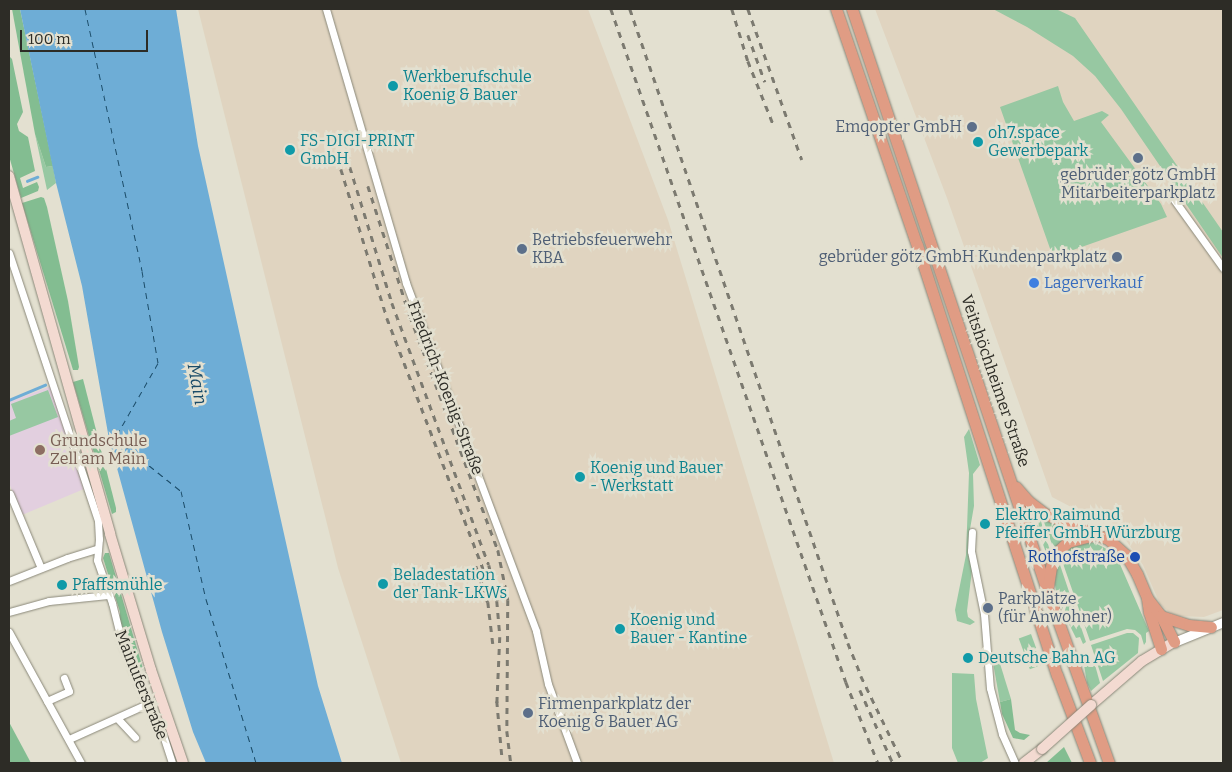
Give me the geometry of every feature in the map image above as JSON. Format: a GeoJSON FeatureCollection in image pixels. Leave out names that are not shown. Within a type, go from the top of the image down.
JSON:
{"type":"FeatureCollection","features":[{"type":"Feature","properties":{"kind":"highway","name":"Veitshöchheimer Straße"},"geometry":{"type":"LineString","coordinates":[[836,9],[917,245],[1057,675],[1090,763]]}},
{"type":"Feature","properties":{"kind":"highway","name":"Veitshöchheimer Straße"},"geometry":{"type":"LineString","coordinates":[[852,9],[1047,590],[1109,763]]}},
{"type":"Feature","properties":{"kind":"highway"},"geometry":{"type":"LineString","coordinates":[[1012,482],[1028,501],[1041,512],[1097,535],[1117,546],[1126,555],[1137,574],[1147,598],[1149,612],[1161,649]]}},
{"type":"Feature","properties":{"kind":"highway"},"geometry":{"type":"LineString","coordinates":[[1047,590],[1052,560],[1056,552],[1068,542],[1097,535]]}},
{"type":"Feature","properties":{"kind":"highway"},"geometry":{"type":"LineString","coordinates":[[1147,598],[1161,616],[1174,642]]}},
{"type":"Feature","properties":{"kind":"highway"},"geometry":{"type":"LineString","coordinates":[[1161,616],[1188,625],[1211,626]]}},
{"type":"Feature","properties":{"kind":"main road"},"geometry":{"type":"LineString","coordinates":[[9,176],[110,534],[151,670],[183,763]]}},
{"type":"Feature","properties":{"kind":"main road"},"geometry":{"type":"LineString","coordinates":[[1024,763],[1119,680],[1161,649],[1174,642]]}},
{"type":"Feature","properties":{"kind":"street","name":"Friedrich-Koenig-Straße"},"geometry":{"type":"LineString","coordinates":[[326,9],[406,283],[536,630],[548,684],[577,763]]}},
{"type":"Feature","properties":{"kind":"street"},"geometry":{"type":"LineString","coordinates":[[1172,197],[1223,268]]}},
{"type":"Feature","properties":{"kind":"street","name":"Mainuferstraße"},"geometry":{"type":"LineString","coordinates":[[9,253],[98,522],[97,560],[121,640],[147,704],[162,732],[172,763]]}},
{"type":"Feature","properties":{"kind":"street"},"geometry":{"type":"LineString","coordinates":[[10,494],[12,504],[28,533],[41,568]]}},
{"type":"Feature","properties":{"kind":"street"},"geometry":{"type":"LineString","coordinates":[[972,532],[971,551],[984,614],[983,629],[992,702],[1002,734],[1015,763]]}},
{"type":"Feature","properties":{"kind":"street"},"geometry":{"type":"LineString","coordinates":[[9,581],[97,549]]}},
{"type":"Feature","properties":{"kind":"street"},"geometry":{"type":"LineString","coordinates":[[9,612],[49,601],[108,595]]}},
{"type":"Feature","properties":{"kind":"street"},"geometry":{"type":"LineString","coordinates":[[1174,642],[1223,622]]}},
{"type":"Feature","properties":{"kind":"street"},"geometry":{"type":"LineString","coordinates":[[9,632],[81,763]]}},
{"type":"Feature","properties":{"kind":"street"},"geometry":{"type":"LineString","coordinates":[[47,701],[69,691],[64,678]]}},
{"type":"Feature","properties":{"kind":"street"},"geometry":{"type":"LineString","coordinates":[[69,739],[118,719],[147,704]]}},
{"type":"Feature","properties":{"kind":"street"},"geometry":{"type":"LineString","coordinates":[[118,719],[135,737]]}},
{"type":"Feature","properties":{"kind":"shaded area"},"geometry":{"type":"Polygon","coordinates":[[[198,9],[588,9],[668,220],[834,763],[401,763],[338,568],[198,9]]]}},
{"type":"Feature","properties":{"kind":"shaded area"},"geometry":{"type":"Polygon","coordinates":[[[875,9],[1223,9],[1223,610],[1204,617],[1179,616],[1169,612],[1160,604],[1143,565],[1121,533],[1052,497],[947,198],[875,9]]]}},
{"type":"Feature","properties":{"kind":"shaded area","name":"Grundschule Zell am Main"},"geometry":{"type":"Polygon","coordinates":[[[51,386],[84,489],[22,515],[9,483],[9,402],[51,386]]]}},
{"type":"Feature","properties":{"kind":"green space"},"geometry":{"type":"Polygon","coordinates":[[[12,9],[20,9],[53,166],[46,167],[35,134],[12,9]]]}},
{"type":"Feature","properties":{"kind":"green space"},"geometry":{"type":"Polygon","coordinates":[[[993,9],[1056,9],[1075,18],[1223,232],[1223,258],[1121,109],[1095,76],[1073,56],[1027,27],[993,9]]]}},
{"type":"Feature","properties":{"kind":"green space"},"geometry":{"type":"Polygon","coordinates":[[[10,57],[23,112],[17,124],[19,131],[28,137],[35,171],[20,178],[23,188],[37,182],[39,187],[38,191],[21,198],[9,156],[10,57]]]}},
{"type":"Feature","properties":{"kind":"green space"},"geometry":{"type":"Polygon","coordinates":[[[1058,86],[1063,102],[1074,121],[1102,111],[1109,115],[1101,122],[1161,204],[1167,217],[1053,257],[1000,107],[1058,86]]]}},
{"type":"Feature","properties":{"kind":"green space"},"geometry":{"type":"Polygon","coordinates":[[[35,134],[46,167],[53,166],[56,183],[47,190],[35,134]]]}},
{"type":"Feature","properties":{"kind":"green space"},"geometry":{"type":"Polygon","coordinates":[[[41,197],[44,198],[47,207],[68,301],[78,370],[73,370],[22,203],[41,197]]]}},
{"type":"Feature","properties":{"kind":"green space"},"geometry":{"type":"Polygon","coordinates":[[[83,379],[116,508],[116,512],[112,514],[73,382],[83,379]]]}},
{"type":"Feature","properties":{"kind":"green space"},"geometry":{"type":"Polygon","coordinates":[[[48,390],[58,417],[9,436],[9,421],[16,418],[11,404],[48,390]]]}},
{"type":"Feature","properties":{"kind":"green space"},"geometry":{"type":"Polygon","coordinates":[[[969,429],[980,465],[973,474],[974,506],[969,535],[972,570],[967,611],[968,617],[975,622],[970,625],[957,621],[955,610],[966,555],[969,473],[964,437],[969,429]]]}},
{"type":"Feature","properties":{"kind":"green space"},"geometry":{"type":"Polygon","coordinates":[[[1035,513],[1040,518],[1051,554],[1048,558],[1032,514],[1035,513]]]}},
{"type":"Feature","properties":{"kind":"green space"},"geometry":{"type":"Polygon","coordinates":[[[1046,521],[1078,532],[1078,534],[1054,550],[1044,522],[1046,521]]]}},
{"type":"Feature","properties":{"kind":"green space"},"geometry":{"type":"Polygon","coordinates":[[[1084,542],[1095,543],[1105,548],[1119,562],[1149,631],[1146,633],[1144,645],[1141,635],[1135,630],[1127,629],[1090,641],[1060,555],[1074,544],[1084,542]]]}},
{"type":"Feature","properties":{"kind":"green space"},"geometry":{"type":"Polygon","coordinates":[[[105,553],[109,553],[143,669],[141,672],[126,628],[119,627],[120,612],[103,558],[105,553]]]}},
{"type":"Feature","properties":{"kind":"green space"},"geometry":{"type":"Polygon","coordinates":[[[1058,559],[1086,642],[1083,644],[1080,637],[1076,638],[1065,616],[1056,591],[1054,579],[1058,559]]]}},
{"type":"Feature","properties":{"kind":"green space"},"geometry":{"type":"Polygon","coordinates":[[[1127,633],[1133,633],[1139,638],[1138,653],[1103,681],[1091,645],[1127,633]]]}},
{"type":"Feature","properties":{"kind":"green space"},"geometry":{"type":"Polygon","coordinates":[[[1031,634],[1036,648],[1024,653],[1019,638],[1031,634]]]}},
{"type":"Feature","properties":{"kind":"green space"},"geometry":{"type":"Polygon","coordinates":[[[1036,651],[1041,665],[1030,669],[1025,655],[1036,651]]]}},
{"type":"Feature","properties":{"kind":"green space"},"geometry":{"type":"Polygon","coordinates":[[[993,654],[997,654],[1011,699],[1000,702],[992,657],[993,654]]]}},
{"type":"Feature","properties":{"kind":"green space"},"geometry":{"type":"Polygon","coordinates":[[[1083,659],[1095,665],[1100,683],[1091,691],[1087,683],[1083,659]]]}},
{"type":"Feature","properties":{"kind":"green space"},"geometry":{"type":"Polygon","coordinates":[[[952,673],[974,674],[976,699],[988,758],[980,763],[958,763],[952,748],[952,673]]]}},
{"type":"Feature","properties":{"kind":"green space"},"geometry":{"type":"Polygon","coordinates":[[[1011,699],[1015,730],[1030,735],[1024,740],[1013,738],[1002,714],[1000,702],[1011,699]]]}},
{"type":"Feature","properties":{"kind":"green space"},"geometry":{"type":"Polygon","coordinates":[[[9,722],[31,763],[9,763],[9,722]]]}},
{"type":"Feature","properties":{"kind":"green space"},"geometry":{"type":"Polygon","coordinates":[[[1064,747],[1072,763],[1046,763],[1064,747]]]}},
{"type":"Feature","properties":{"kind":"water","name":"Main"},"geometry":{"type":"Polygon","coordinates":[[[20,9],[176,9],[198,146],[318,686],[342,763],[206,763],[193,732],[162,632],[109,439],[82,286],[56,183],[20,9]]]}},
{"type":"Feature","properties":{"kind":"waterway"},"geometry":{"type":"LineString","coordinates":[[27,181],[37,177]]}},
{"type":"Feature","properties":{"kind":"waterway"},"geometry":{"type":"LineString","coordinates":[[9,400],[45,385]]}},
{"type":"Feature","properties":{"kind":"ferry route"},"geometry":{"type":"LineString","coordinates":[[85,9],[142,271],[158,363],[115,438],[181,491],[206,599],[256,763]]}},
{"type":"Feature","properties":{"kind":"railway"},"geometry":{"type":"LineString","coordinates":[[611,9],[846,682],[878,763]]}},
{"type":"Feature","properties":{"kind":"railway"},"geometry":{"type":"LineString","coordinates":[[630,9],[848,643],[861,676],[903,763]]}},
{"type":"Feature","properties":{"kind":"railway"},"geometry":{"type":"LineString","coordinates":[[732,9],[748,61],[774,126]]}},
{"type":"Feature","properties":{"kind":"railway"},"geometry":{"type":"LineString","coordinates":[[748,9],[802,160]]}},
{"type":"Feature","properties":{"kind":"railway"},"geometry":{"type":"LineString","coordinates":[[748,35],[765,82]]}},
{"type":"Feature","properties":{"kind":"railway"},"geometry":{"type":"LineString","coordinates":[[350,167],[392,303],[489,565],[497,601],[500,637],[497,707]]}},
{"type":"Feature","properties":{"kind":"railway"},"geometry":{"type":"LineString","coordinates":[[341,169],[387,318],[484,571]]}},
{"type":"Feature","properties":{"kind":"railway"},"geometry":{"type":"LineString","coordinates":[[368,186],[410,316],[498,550],[508,600],[507,731],[511,763]]}},
{"type":"Feature","properties":{"kind":"railway"},"geometry":{"type":"LineString","coordinates":[[476,566],[488,602],[493,644]]}},
{"type":"Feature","properties":{"kind":"railway"},"geometry":{"type":"LineString","coordinates":[[860,690],[893,763]]}},
{"type":"Feature","properties":{"kind":"railway"},"geometry":{"type":"LineString","coordinates":[[497,701],[502,756]]}},
{"type":"Feature","properties":{"kind":"place","name":"Werkberufschule Koenig & Bauer"},"geometry":{"type":"Point","coordinates":[393,86]}},
{"type":"Feature","properties":{"kind":"place","name":"Emqopter GmbH"},"geometry":{"type":"Point","coordinates":[972,127]}},
{"type":"Feature","properties":{"kind":"place","name":"oh7.space Gewerbepark"},"geometry":{"type":"Point","coordinates":[978,142]}},
{"type":"Feature","properties":{"kind":"place","name":"FS-DIGI-PRINT GmbH"},"geometry":{"type":"Point","coordinates":[290,150]}},
{"type":"Feature","properties":{"kind":"place","name":"gebrüder götz GmbH Mitarbeiterparkplatz"},"geometry":{"type":"Point","coordinates":[1138,158]}},
{"type":"Feature","properties":{"kind":"place","name":"Betriebsfeuerwehr KBA"},"geometry":{"type":"Point","coordinates":[522,249]}},
{"type":"Feature","properties":{"kind":"place","name":"gebrüder götz GmbH Kundenparkplatz"},"geometry":{"type":"Point","coordinates":[1117,257]}},
{"type":"Feature","properties":{"kind":"place","name":"Lagerverkauf"},"geometry":{"type":"Point","coordinates":[1034,283]}},
{"type":"Feature","properties":{"kind":"place","name":"Grundschule Zell am Main"},"geometry":{"type":"Point","coordinates":[40,450]}},
{"type":"Feature","properties":{"kind":"place","name":"Koenig und Bauer - Werkstatt"},"geometry":{"type":"Point","coordinates":[580,477]}},
{"type":"Feature","properties":{"kind":"place","name":"Elektro Raimund Pfeiffer GmbH Würzburg"},"geometry":{"type":"Point","coordinates":[985,524]}},
{"type":"Feature","properties":{"kind":"place","name":"Rothofstraße"},"geometry":{"type":"Point","coordinates":[1135,557]}},
{"type":"Feature","properties":{"kind":"place","name":"Beladestation der Tank-LKWs"},"geometry":{"type":"Point","coordinates":[383,584]}},
{"type":"Feature","properties":{"kind":"place","name":"Pfaffsmühle"},"geometry":{"type":"Point","coordinates":[62,585]}},
{"type":"Feature","properties":{"kind":"place","name":"Parkplätze (für Anwohner)"},"geometry":{"type":"Point","coordinates":[988,608]}},
{"type":"Feature","properties":{"kind":"place","name":"Koenig und Bauer - Kantine"},"geometry":{"type":"Point","coordinates":[620,629]}},
{"type":"Feature","properties":{"kind":"place","name":"Deutsche Bahn AG"},"geometry":{"type":"Point","coordinates":[968,658]}},
{"type":"Feature","properties":{"kind":"place","name":"Firmenparkplatz der Koenig & Bauer AG"},"geometry":{"type":"Point","coordinates":[528,713]}}]}
